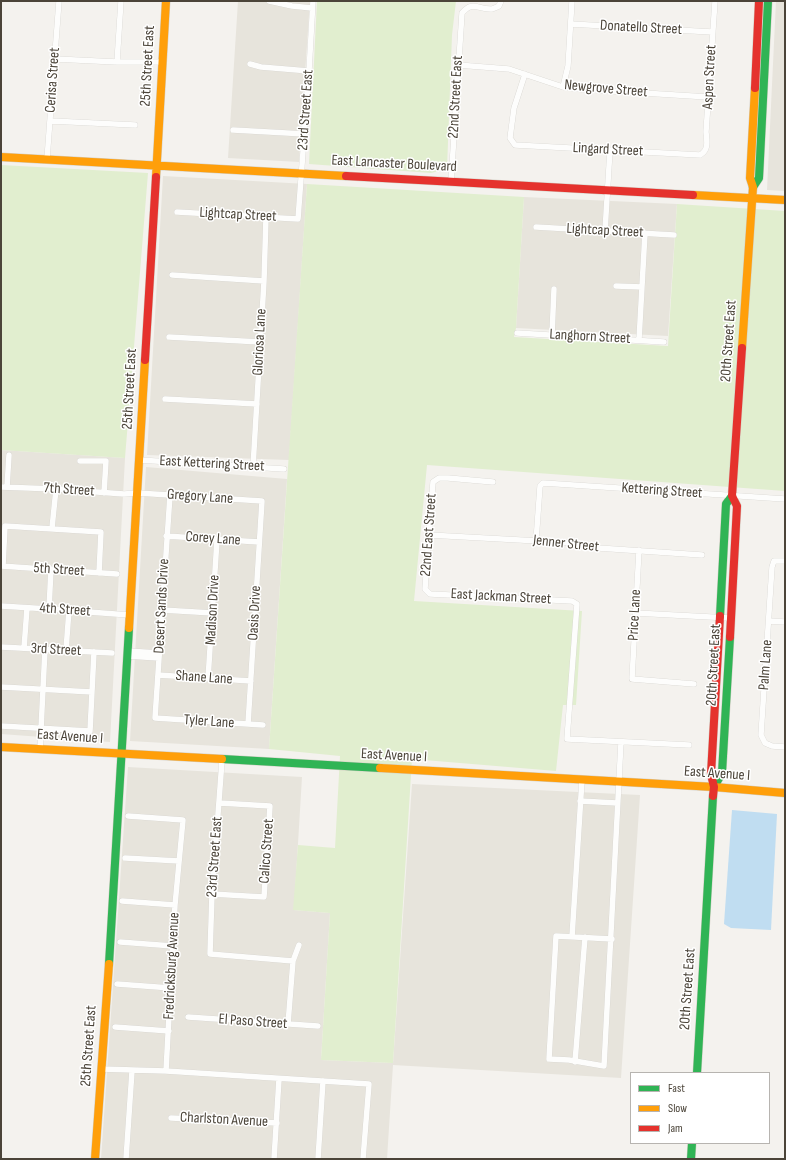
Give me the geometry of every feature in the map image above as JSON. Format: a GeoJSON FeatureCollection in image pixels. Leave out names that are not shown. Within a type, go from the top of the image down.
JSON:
{"type":"FeatureCollection","features":[{"type":"Feature","properties":{"kind":"main road","name":"25th Street East"},"geometry":{"type":"LineString","coordinates":[[95,1159],[111,935],[166,1]]}},
{"type":"Feature","properties":{"kind":"main road","name":"20th Street East"},"geometry":{"type":"LineString","coordinates":[[714,787],[722,773],[737,506],[732,496],[753,187],[750,178],[760,1]]}},
{"type":"Feature","properties":{"kind":"main road","name":"20th Street East"},"geometry":{"type":"LineString","coordinates":[[753,187],[759,178],[768,1]]}},
{"type":"Feature","properties":{"kind":"main road","name":"East Lancaster Boulevard"},"geometry":{"type":"LineString","coordinates":[[1,157],[785,200]]}},
{"type":"Feature","properties":{"kind":"main road","name":"20th Street East"},"geometry":{"type":"LineString","coordinates":[[697,1072],[714,787],[711,774],[726,504],[732,496]]}},
{"type":"Feature","properties":{"kind":"main road","name":"East Avenue I"},"geometry":{"type":"LineString","coordinates":[[1,747],[222,761],[714,787],[785,793]]}},
{"type":"Feature","properties":{"kind":"main road"},"geometry":{"type":"LineString","coordinates":[[691,1159],[692,1144]]}},
{"type":"Feature","properties":{"kind":"street","name":"Cerisa Street"},"geometry":{"type":"LineString","coordinates":[[47,159],[59,1]]}},
{"type":"Feature","properties":{"kind":"street"},"geometry":{"type":"LineString","coordinates":[[117,62],[121,1]]}},
{"type":"Feature","properties":{"kind":"street"},"geometry":{"type":"LineString","coordinates":[[269,1],[292,6],[312,8]]}},
{"type":"Feature","properties":{"kind":"street","name":"23rd Street East"},"geometry":{"type":"LineString","coordinates":[[298,219],[313,1]]}},
{"type":"Feature","properties":{"kind":"street"},"geometry":{"type":"LineString","coordinates":[[563,87],[568,66],[572,1]]}},
{"type":"Feature","properties":{"kind":"street","name":"Aspen Street"},"geometry":{"type":"LineString","coordinates":[[704,153],[707,146],[708,97],[715,1]]}},
{"type":"Feature","properties":{"kind":"street","name":"22nd Street East"},"geometry":{"type":"LineString","coordinates":[[452,182],[462,13],[466,6],[472,4],[492,8],[500,4]]}},
{"type":"Feature","properties":{"kind":"street","name":"Donatello Street"},"geometry":{"type":"LineString","coordinates":[[570,24],[712,32]]}},
{"type":"Feature","properties":{"kind":"street"},"geometry":{"type":"LineString","coordinates":[[55,59],[117,62],[162,62]]}},
{"type":"Feature","properties":{"kind":"street"},"geometry":{"type":"LineString","coordinates":[[250,64],[261,67],[309,71]]}},
{"type":"Feature","properties":{"kind":"street","name":"Newgrove Street"},"geometry":{"type":"LineString","coordinates":[[458,64],[509,69],[563,87],[708,97]]}},
{"type":"Feature","properties":{"kind":"street","name":"Lingard Street"},"geometry":{"type":"LineString","coordinates":[[525,74],[514,108],[510,138],[513,143],[518,146],[700,156],[704,153]]}},
{"type":"Feature","properties":{"kind":"street"},"geometry":{"type":"LineString","coordinates":[[51,121],[135,125]]}},
{"type":"Feature","properties":{"kind":"street"},"geometry":{"type":"LineString","coordinates":[[233,130],[305,134]]}},
{"type":"Feature","properties":{"kind":"street"},"geometry":{"type":"LineString","coordinates":[[605,231],[610,150]]}},
{"type":"Feature","properties":{"kind":"street","name":"Lightcap Street"},"geometry":{"type":"LineString","coordinates":[[177,212],[298,219]]}},
{"type":"Feature","properties":{"kind":"street","name":"Gloriosa Lane"},"geometry":{"type":"LineString","coordinates":[[253,467],[264,281],[266,217]]}},
{"type":"Feature","properties":{"kind":"street","name":"Lightcap Street"},"geometry":{"type":"LineString","coordinates":[[536,227],[674,235]]}},
{"type":"Feature","properties":{"kind":"street"},"geometry":{"type":"LineString","coordinates":[[639,340],[645,233]]}},
{"type":"Feature","properties":{"kind":"street"},"geometry":{"type":"LineString","coordinates":[[172,275],[264,281]]}},
{"type":"Feature","properties":{"kind":"street"},"geometry":{"type":"LineString","coordinates":[[616,286],[642,287]]}},
{"type":"Feature","properties":{"kind":"street"},"geometry":{"type":"LineString","coordinates":[[552,335],[554,289]]}},
{"type":"Feature","properties":{"kind":"street","name":"Langhorn Street"},"geometry":{"type":"LineString","coordinates":[[517,333],[664,342]]}},
{"type":"Feature","properties":{"kind":"street"},"geometry":{"type":"LineString","coordinates":[[168,337],[260,342]]}},
{"type":"Feature","properties":{"kind":"street"},"geometry":{"type":"LineString","coordinates":[[165,399],[256,404]]}},
{"type":"Feature","properties":{"kind":"street"},"geometry":{"type":"LineString","coordinates":[[8,487],[9,455]]}},
{"type":"Feature","properties":{"kind":"street"},"geometry":{"type":"LineString","coordinates":[[80,460],[106,462],[104,493]]}},
{"type":"Feature","properties":{"kind":"street","name":"East Kettering Street"},"geometry":{"type":"LineString","coordinates":[[139,460],[284,469]]}},
{"type":"Feature","properties":{"kind":"street","name":"22nd East Street"},"geometry":{"type":"LineString","coordinates":[[426,589],[433,482],[439,478],[448,478],[493,482]]}},
{"type":"Feature","properties":{"kind":"street","name":"Kettering Street"},"geometry":{"type":"LineString","coordinates":[[536,541],[540,486],[543,483],[785,499]]}},
{"type":"Feature","properties":{"kind":"street","name":"7th Street"},"geometry":{"type":"LineString","coordinates":[[1,487],[124,494],[138,493]]}},
{"type":"Feature","properties":{"kind":"street"},"geometry":{"type":"LineString","coordinates":[[52,528],[56,489]]}},
{"type":"Feature","properties":{"kind":"street","name":"Gregory Lane"},"geometry":{"type":"LineString","coordinates":[[138,493],[262,501]]}},
{"type":"Feature","properties":{"kind":"street","name":"Desert Sands Drive"},"geometry":{"type":"LineString","coordinates":[[155,718],[166,536],[170,495]]}},
{"type":"Feature","properties":{"kind":"street","name":"Oasis Drive"},"geometry":{"type":"LineString","coordinates":[[248,724],[262,501]]}},
{"type":"Feature","properties":{"kind":"street"},"geometry":{"type":"LineString","coordinates":[[2,566],[5,526],[52,528],[101,532],[99,572]]}},
{"type":"Feature","properties":{"kind":"street","name":"Jenner Street"},"geometry":{"type":"LineString","coordinates":[[429,535],[536,541],[575,544],[598,548],[702,555]]}},
{"type":"Feature","properties":{"kind":"street","name":"Corey Lane"},"geometry":{"type":"LineString","coordinates":[[166,536],[259,542]]}},
{"type":"Feature","properties":{"kind":"street","name":"Madison Drive"},"geometry":{"type":"LineString","coordinates":[[208,679],[217,540]]}},
{"type":"Feature","properties":{"kind":"street","name":"Price Lane"},"geometry":{"type":"LineString","coordinates":[[639,550],[634,613],[632,679],[694,684]]}},
{"type":"Feature","properties":{"kind":"street","name":"Palm Lane"},"geometry":{"type":"LineString","coordinates":[[785,561],[774,561],[772,567],[761,735],[765,743],[772,746],[785,747]]}},
{"type":"Feature","properties":{"kind":"street","name":"5th Street"},"geometry":{"type":"LineString","coordinates":[[2,566],[117,574]]}},
{"type":"Feature","properties":{"kind":"street"},"geometry":{"type":"LineString","coordinates":[[49,609],[51,569]]}},
{"type":"Feature","properties":{"kind":"street","name":"East Jackman Street"},"geometry":{"type":"LineString","coordinates":[[426,589],[430,594],[572,601],[577,604],[568,739],[621,742]]}},
{"type":"Feature","properties":{"kind":"street","name":"4th Street"},"geometry":{"type":"LineString","coordinates":[[1,606],[130,615]]}},
{"type":"Feature","properties":{"kind":"street"},"geometry":{"type":"LineString","coordinates":[[24,648],[27,608]]}},
{"type":"Feature","properties":{"kind":"street"},"geometry":{"type":"LineString","coordinates":[[66,650],[69,610]]}},
{"type":"Feature","properties":{"kind":"street"},"geometry":{"type":"LineString","coordinates":[[162,610],[213,613]]}},
{"type":"Feature","properties":{"kind":"street"},"geometry":{"type":"LineString","coordinates":[[634,613],[730,618]]}},
{"type":"Feature","properties":{"kind":"street"},"geometry":{"type":"LineString","coordinates":[[769,621],[785,622]]}},
{"type":"Feature","properties":{"kind":"street","name":"3rd Street"},"geometry":{"type":"LineString","coordinates":[[1,647],[112,653]]}},
{"type":"Feature","properties":{"kind":"street"},"geometry":{"type":"LineString","coordinates":[[40,749],[45,649]]}},
{"type":"Feature","properties":{"kind":"street"},"geometry":{"type":"LineString","coordinates":[[1,726],[41,727],[90,731],[94,652]]}},
{"type":"Feature","properties":{"kind":"street"},"geometry":{"type":"LineString","coordinates":[[127,653],[159,655]]}},
{"type":"Feature","properties":{"kind":"street","name":"Shane Lane"},"geometry":{"type":"LineString","coordinates":[[158,675],[250,681]]}},
{"type":"Feature","properties":{"kind":"street"},"geometry":{"type":"LineString","coordinates":[[1,687],[43,688],[92,692]]}},
{"type":"Feature","properties":{"kind":"street","name":"Tyler Lane"},"geometry":{"type":"LineString","coordinates":[[155,718],[263,725]]}},
{"type":"Feature","properties":{"kind":"street"},"geometry":{"type":"LineString","coordinates":[[612,939],[556,936],[549,1059],[569,1060],[604,1066],[612,939],[617,803],[621,742],[689,745]]}},
{"type":"Feature","properties":{"kind":"street","name":"23rd Street East"},"geometry":{"type":"LineString","coordinates":[[222,761],[212,894],[210,954],[293,961]]}},
{"type":"Feature","properties":{"kind":"street"},"geometry":{"type":"LineString","coordinates":[[572,936],[582,780]]}},
{"type":"Feature","properties":{"kind":"street"},"geometry":{"type":"LineString","coordinates":[[580,801],[617,803]]}},
{"type":"Feature","properties":{"kind":"street","name":"Calico Street"},"geometry":{"type":"LineString","coordinates":[[212,894],[264,897],[270,806],[220,803]]}},
{"type":"Feature","properties":{"kind":"street","name":"Fredricksburg Avenue"},"geometry":{"type":"LineString","coordinates":[[128,816],[183,820],[175,905],[172,988],[166,1071]]}},
{"type":"Feature","properties":{"kind":"street"},"geometry":{"type":"LineString","coordinates":[[125,858],[179,861]]}},
{"type":"Feature","properties":{"kind":"street"},"geometry":{"type":"LineString","coordinates":[[122,901],[175,905]]}},
{"type":"Feature","properties":{"kind":"street"},"geometry":{"type":"LineString","coordinates":[[576,1062],[585,937]]}},
{"type":"Feature","properties":{"kind":"street"},"geometry":{"type":"LineString","coordinates":[[120,942],[174,946]]}},
{"type":"Feature","properties":{"kind":"street"},"geometry":{"type":"LineString","coordinates":[[288,1024],[293,961],[298,945]]}},
{"type":"Feature","properties":{"kind":"street"},"geometry":{"type":"LineString","coordinates":[[117,984],[172,988]]}},
{"type":"Feature","properties":{"kind":"street","name":"El Paso Street"},"geometry":{"type":"LineString","coordinates":[[188,1018],[318,1026]]}},
{"type":"Feature","properties":{"kind":"street"},"geometry":{"type":"LineString","coordinates":[[115,1027],[169,1031]]}},
{"type":"Feature","properties":{"kind":"street"},"geometry":{"type":"LineString","coordinates":[[101,1069],[166,1071],[368,1084],[364,1159]]}},
{"type":"Feature","properties":{"kind":"street"},"geometry":{"type":"LineString","coordinates":[[126,1159],[132,1071]]}},
{"type":"Feature","properties":{"kind":"street"},"geometry":{"type":"LineString","coordinates":[[274,1159],[280,1079]]}},
{"type":"Feature","properties":{"kind":"street"},"geometry":{"type":"LineString","coordinates":[[318,1159],[323,1080]]}},
{"type":"Feature","properties":{"kind":"street","name":"Charlston Avenue"},"geometry":{"type":"LineString","coordinates":[[171,1118],[277,1123]]}},
{"type":"Feature","properties":{"kind":"shaded area"},"geometry":{"type":"Polygon","coordinates":[[[238,1],[310,1],[299,162],[228,158],[238,1]]]}},
{"type":"Feature","properties":{"kind":"shaded area"},"geometry":{"type":"Polygon","coordinates":[[[776,1],[785,1],[785,191],[767,190],[776,1]]]}},
{"type":"Feature","properties":{"kind":"shaded area"},"geometry":{"type":"Polygon","coordinates":[[[163,176],[307,184],[289,460],[147,455],[163,176]]]}},
{"type":"Feature","properties":{"kind":"shaded area"},"geometry":{"type":"Polygon","coordinates":[[[524,197],[677,204],[668,336],[516,328],[524,197]]]}},
{"type":"Feature","properties":{"kind":"shaded area"},"geometry":{"type":"Polygon","coordinates":[[[1,450],[125,458],[110,742],[1,734],[1,450]]]}},
{"type":"Feature","properties":{"kind":"shaded area"},"geometry":{"type":"Polygon","coordinates":[[[146,467],[287,479],[269,749],[130,741],[146,467]]]}},
{"type":"Feature","properties":{"kind":"shaded area"},"geometry":{"type":"Polygon","coordinates":[[[128,767],[302,777],[294,910],[330,913],[321,1060],[393,1063],[412,784],[640,795],[621,1078],[393,1065],[387,1159],[101,1159],[128,767]]]}},
{"type":"Feature","properties":{"kind":"green space"},"geometry":{"type":"Polygon","coordinates":[[[317,1],[456,1],[452,35],[447,169],[431,173],[309,164],[317,1]]]}},
{"type":"Feature","properties":{"kind":"green space"},"geometry":{"type":"Polygon","coordinates":[[[1,165],[148,173],[125,458],[1,450],[1,165]]]}},
{"type":"Feature","properties":{"kind":"green space"},"geometry":{"type":"Polygon","coordinates":[[[307,184],[524,197],[516,328],[514,337],[668,346],[677,204],[785,211],[785,491],[427,465],[414,601],[582,611],[576,705],[563,705],[556,771],[412,759],[393,1063],[321,1060],[330,913],[293,910],[298,845],[335,848],[340,756],[269,749],[307,184]]]}},
{"type":"Feature","properties":{"kind":"water"},"geometry":{"type":"Polygon","coordinates":[[[732,810],[777,814],[771,930],[731,928],[724,924],[732,810]]]}},
{"type":"Feature","properties":{"kind":"traffic: fast"},"geometry":{"type":"LineString","coordinates":[[753,187],[759,178],[768,1]]}},
{"type":"Feature","properties":{"kind":"traffic: fast"},"geometry":{"type":"LineString","coordinates":[[720,616],[726,504],[732,496]]}},
{"type":"Feature","properties":{"kind":"traffic: fast"},"geometry":{"type":"LineString","coordinates":[[109,964],[129,628]]}},
{"type":"Feature","properties":{"kind":"traffic: fast"},"geometry":{"type":"LineString","coordinates":[[714,787],[722,773],[730,637]]}},
{"type":"Feature","properties":{"kind":"traffic: fast"},"geometry":{"type":"LineString","coordinates":[[222,759],[380,768]]}},
{"type":"Feature","properties":{"kind":"traffic: fast"},"geometry":{"type":"LineString","coordinates":[[697,1072],[713,796]]}},
{"type":"Feature","properties":{"kind":"traffic: fast"},"geometry":{"type":"LineString","coordinates":[[691,1159],[692,1144]]}},
{"type":"Feature","properties":{"kind":"traffic: slow"},"geometry":{"type":"LineString","coordinates":[[156,177],[166,1]]}},
{"type":"Feature","properties":{"kind":"traffic: slow"},"geometry":{"type":"LineString","coordinates":[[742,348],[753,187],[750,178],[755,88]]}},
{"type":"Feature","properties":{"kind":"traffic: slow"},"geometry":{"type":"LineString","coordinates":[[1,157],[346,176]]}},
{"type":"Feature","properties":{"kind":"traffic: slow"},"geometry":{"type":"LineString","coordinates":[[693,195],[785,200]]}},
{"type":"Feature","properties":{"kind":"traffic: slow"},"geometry":{"type":"LineString","coordinates":[[129,628],[145,360]]}},
{"type":"Feature","properties":{"kind":"traffic: slow"},"geometry":{"type":"LineString","coordinates":[[1,747],[222,759]]}},
{"type":"Feature","properties":{"kind":"traffic: slow"},"geometry":{"type":"LineString","coordinates":[[380,768],[714,787]]}},
{"type":"Feature","properties":{"kind":"traffic: slow"},"geometry":{"type":"LineString","coordinates":[[714,787],[785,793]]}},
{"type":"Feature","properties":{"kind":"traffic: slow"},"geometry":{"type":"LineString","coordinates":[[95,1159],[109,964]]}},
{"type":"Feature","properties":{"kind":"traffic: jam"},"geometry":{"type":"LineString","coordinates":[[755,88],[759,1]]}},
{"type":"Feature","properties":{"kind":"traffic: jam"},"geometry":{"type":"LineString","coordinates":[[346,176],[693,195]]}},
{"type":"Feature","properties":{"kind":"traffic: jam"},"geometry":{"type":"LineString","coordinates":[[145,360],[156,177]]}},
{"type":"Feature","properties":{"kind":"traffic: jam"},"geometry":{"type":"LineString","coordinates":[[730,637],[737,506],[732,496],[742,348]]}},
{"type":"Feature","properties":{"kind":"traffic: jam"},"geometry":{"type":"LineString","coordinates":[[713,796],[714,787],[711,774],[720,616]]}}]}
